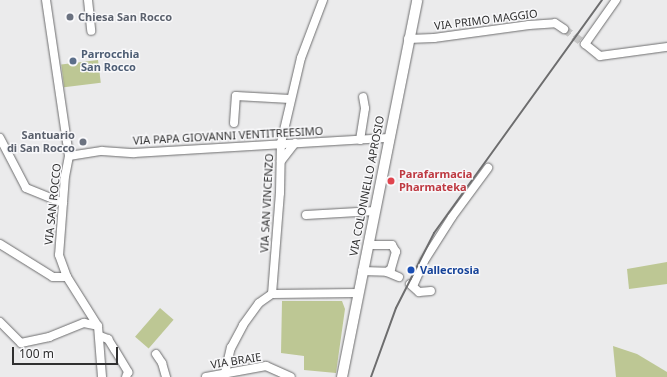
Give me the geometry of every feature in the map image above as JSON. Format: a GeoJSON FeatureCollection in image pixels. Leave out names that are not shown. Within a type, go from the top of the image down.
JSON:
{"type":"FeatureCollection","features":[{"type":"Feature","properties":{"kind":"main road","name":"VIA COLONNELLO APROSIO"},"geometry":{"type":"LineString","coordinates":[[342,377],[408,38],[417,0]]}},
{"type":"Feature","properties":{"kind":"street","name":"VIA SAN ROCCO"},"geometry":{"type":"LineString","coordinates":[[46,0],[69,156],[63,202],[59,255],[68,277],[98,326],[100,336],[102,377]]}},
{"type":"Feature","properties":{"kind":"street"},"geometry":{"type":"LineString","coordinates":[[88,0],[91,30]]}},
{"type":"Feature","properties":{"kind":"street","name":"VIA SAN VINCENZO"},"geometry":{"type":"LineString","coordinates":[[272,294],[281,161],[280,143],[301,58],[323,0]]}},
{"type":"Feature","properties":{"kind":"street"},"geometry":{"type":"LineString","coordinates":[[616,0],[585,44],[600,56],[667,47]]}},
{"type":"Feature","properties":{"kind":"street","name":"VIA PRIMO MAGGIO"},"geometry":{"type":"LineString","coordinates":[[408,38],[434,38],[505,26],[555,23],[564,29]]}},
{"type":"Feature","properties":{"kind":"street"},"geometry":{"type":"LineString","coordinates":[[234,123],[236,96],[290,99]]}},
{"type":"Feature","properties":{"kind":"street"},"geometry":{"type":"LineString","coordinates":[[360,140],[365,108],[363,97]]}},
{"type":"Feature","properties":{"kind":"street"},"geometry":{"type":"LineString","coordinates":[[0,138],[26,188],[63,202]]}},
{"type":"Feature","properties":{"kind":"street","name":"VIA PAPA GIOVANNI VENTITREESIMO"},"geometry":{"type":"LineString","coordinates":[[69,156],[102,151],[134,153],[280,143],[389,138]]}},
{"type":"Feature","properties":{"kind":"street"},"geometry":{"type":"LineString","coordinates":[[281,161],[295,143]]}},
{"type":"Feature","properties":{"kind":"street"},"geometry":{"type":"LineString","coordinates":[[431,291],[419,292],[412,285],[424,261],[452,217],[488,168]]}},
{"type":"Feature","properties":{"kind":"street"},"geometry":{"type":"LineString","coordinates":[[306,215],[375,210]]}},
{"type":"Feature","properties":{"kind":"street"},"geometry":{"type":"LineString","coordinates":[[0,244],[53,277],[68,277]]}},
{"type":"Feature","properties":{"kind":"street"},"geometry":{"type":"LineString","coordinates":[[368,245],[392,245],[396,247],[391,269],[387,272]]}},
{"type":"Feature","properties":{"kind":"street"},"geometry":{"type":"LineString","coordinates":[[362,271],[387,272],[399,277]]}},
{"type":"Feature","properties":{"kind":"street"},"geometry":{"type":"LineString","coordinates":[[225,373],[231,348],[243,325],[259,303],[272,294],[358,293]]}},
{"type":"Feature","properties":{"kind":"street"},"geometry":{"type":"LineString","coordinates":[[0,322],[21,342],[49,337],[84,323],[98,326]]}},
{"type":"Feature","properties":{"kind":"street"},"geometry":{"type":"LineString","coordinates":[[100,336],[108,339],[115,350],[128,372],[126,377]]}},
{"type":"Feature","properties":{"kind":"street"},"geometry":{"type":"LineString","coordinates":[[156,354],[162,363],[166,377]]}},
{"type":"Feature","properties":{"kind":"street","name":"VIA BRAIE"},"geometry":{"type":"LineString","coordinates":[[206,377],[266,366],[291,377]]}},
{"type":"Feature","properties":{"kind":"green space"},"geometry":{"type":"Polygon","coordinates":[[[98,60],[101,83],[64,87],[61,65],[98,60]]]}},
{"type":"Feature","properties":{"kind":"green space"},"geometry":{"type":"Polygon","coordinates":[[[667,262],[667,284],[629,289],[627,269],[667,262]]]}},
{"type":"Feature","properties":{"kind":"green space"},"geometry":{"type":"Polygon","coordinates":[[[282,301],[342,301],[345,309],[336,373],[304,370],[304,356],[281,353],[282,301]]]}},
{"type":"Feature","properties":{"kind":"green space"},"geometry":{"type":"Polygon","coordinates":[[[160,308],[174,320],[149,348],[135,337],[160,308]]]}},
{"type":"Feature","properties":{"kind":"green space"},"geometry":{"type":"Polygon","coordinates":[[[613,346],[637,354],[667,372],[667,377],[616,377],[613,346]]]}},
{"type":"Feature","properties":{"kind":"tunnel"},"geometry":{"type":"LineString","coordinates":[[564,29],[585,44]]}},
{"type":"Feature","properties":{"kind":"railway"},"geometry":{"type":"LineString","coordinates":[[371,377],[396,308],[434,233],[602,0]]}},
{"type":"Feature","properties":{"kind":"place","name":"Chiesa San Rocco"},"geometry":{"type":"Point","coordinates":[70,17]}},
{"type":"Feature","properties":{"kind":"place","name":"Parrocchia San Rocco"},"geometry":{"type":"Point","coordinates":[73,61]}},
{"type":"Feature","properties":{"kind":"place","name":"Santuario di San Rocco"},"geometry":{"type":"Point","coordinates":[83,142]}},
{"type":"Feature","properties":{"kind":"place","name":"Parafarmacia Pharmateka"},"geometry":{"type":"Point","coordinates":[391,181]}},
{"type":"Feature","properties":{"kind":"place","name":"Vallecrosia"},"geometry":{"type":"Point","coordinates":[411,270]}}]}
